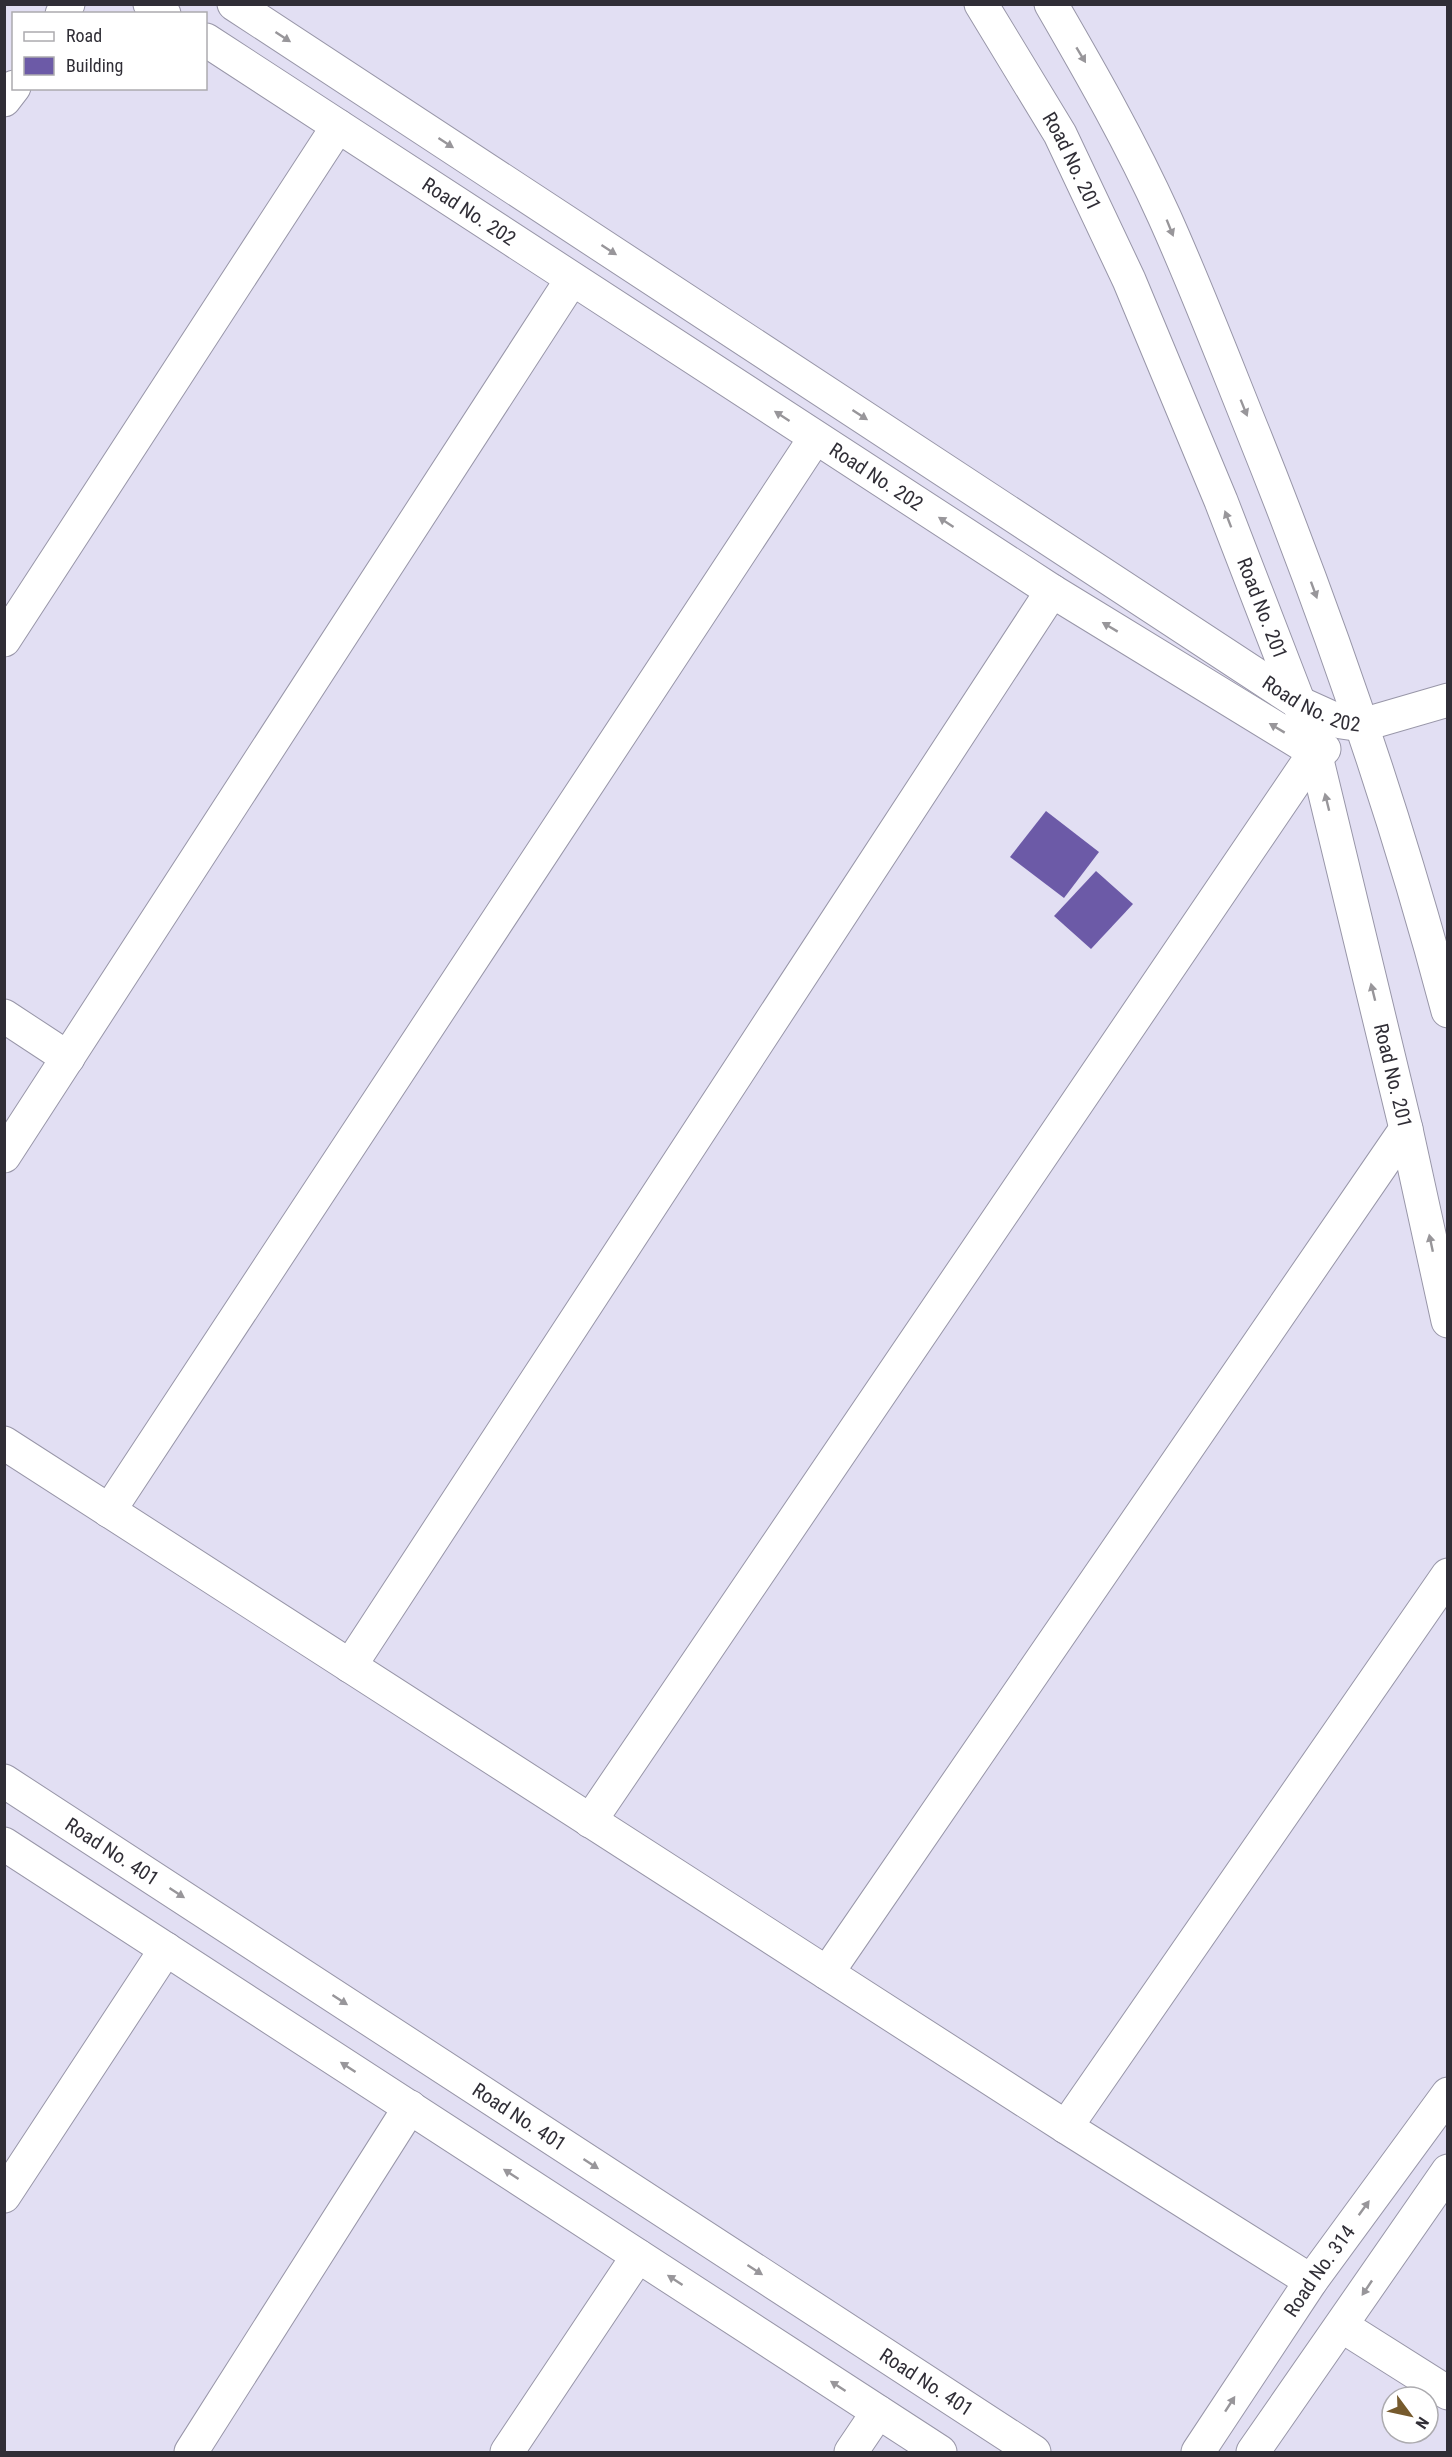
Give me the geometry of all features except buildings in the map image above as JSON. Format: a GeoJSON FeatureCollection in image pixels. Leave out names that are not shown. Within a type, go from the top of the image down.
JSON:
{"type":"FeatureCollection","features":[{"type":"Feature","properties":{"kind":"street","name":"Road No. 202"},"geometry":{"type":"LineString","coordinates":[[234,4],[1299,702],[1341,722],[1362,725]]}},
{"type":"Feature","properties":{"kind":"street","name":"Road No. 201"},"geometry":{"type":"LineString","coordinates":[[981,4],[1060,134],[1129,280],[1221,501],[1299,702],[1315,752],[1406,1129],[1448,1321]]}},
{"type":"Feature","properties":{"kind":"street"},"geometry":{"type":"LineString","coordinates":[[1051,4],[1089,69],[1164,214],[1296,538],[1362,725],[1430,942],[1448,1011]]}},
{"type":"Feature","properties":{"kind":"street","name":"Road No. 202"},"geometry":{"type":"LineString","coordinates":[[207,41],[1052,591],[1315,752],[1340,743],[1362,725]]}},
{"type":"Feature","properties":{"kind":"street"},"geometry":{"type":"LineString","coordinates":[[4,640],[338,126]]}},
{"type":"Feature","properties":{"kind":"street"},"geometry":{"type":"LineString","coordinates":[[4,1156],[572,279]]}},
{"type":"Feature","properties":{"kind":"street"},"geometry":{"type":"LineString","coordinates":[[109,1511],[815,438]]}},
{"type":"Feature","properties":{"kind":"street"},"geometry":{"type":"LineString","coordinates":[[350,1666],[1052,591]]}},
{"type":"Feature","properties":{"kind":"street"},"geometry":{"type":"LineString","coordinates":[[1362,725],[1448,700]]}},
{"type":"Feature","properties":{"kind":"street"},"geometry":{"type":"LineString","coordinates":[[590,1821],[1315,752]]}},
{"type":"Feature","properties":{"kind":"street"},"geometry":{"type":"LineString","coordinates":[[4,1016],[68,1058]]}},
{"type":"Feature","properties":{"kind":"street"},"geometry":{"type":"LineString","coordinates":[[827,1973],[1406,1129]]}},
{"type":"Feature","properties":{"kind":"street"},"geometry":{"type":"LineString","coordinates":[[4,1443],[1066,2127],[1311,2281]]}},
{"type":"Feature","properties":{"kind":"street"},"geometry":{"type":"LineString","coordinates":[[1066,2127],[1448,1575]]}},
{"type":"Feature","properties":{"kind":"street","name":"Road No. 401"},"geometry":{"type":"LineString","coordinates":[[4,1781],[1034,2452]]}},
{"type":"Feature","properties":{"kind":"street"},"geometry":{"type":"LineString","coordinates":[[4,1844],[940,2452]]}},
{"type":"Feature","properties":{"kind":"street"},"geometry":{"type":"LineString","coordinates":[[4,2196],[166,1949]]}},
{"type":"Feature","properties":{"kind":"street","name":"Road No. 314"},"geometry":{"type":"LineString","coordinates":[[1198,2452],[1311,2281],[1448,2094]]}},
{"type":"Feature","properties":{"kind":"street"},"geometry":{"type":"LineString","coordinates":[[191,2452],[410,2107]]}},
{"type":"Feature","properties":{"kind":"street"},"geometry":{"type":"LineString","coordinates":[[1253,2452],[1448,2171]]}},
{"type":"Feature","properties":{"kind":"street"},"geometry":{"type":"LineString","coordinates":[[507,2452],[638,2256]]}},
{"type":"Feature","properties":{"kind":"street"},"geometry":{"type":"LineString","coordinates":[[1342,2326],[1448,2393]]}},
{"type":"Feature","properties":{"kind":"street"},"geometry":{"type":"LineString","coordinates":[[851,2452],[878,2412]]}}]}
